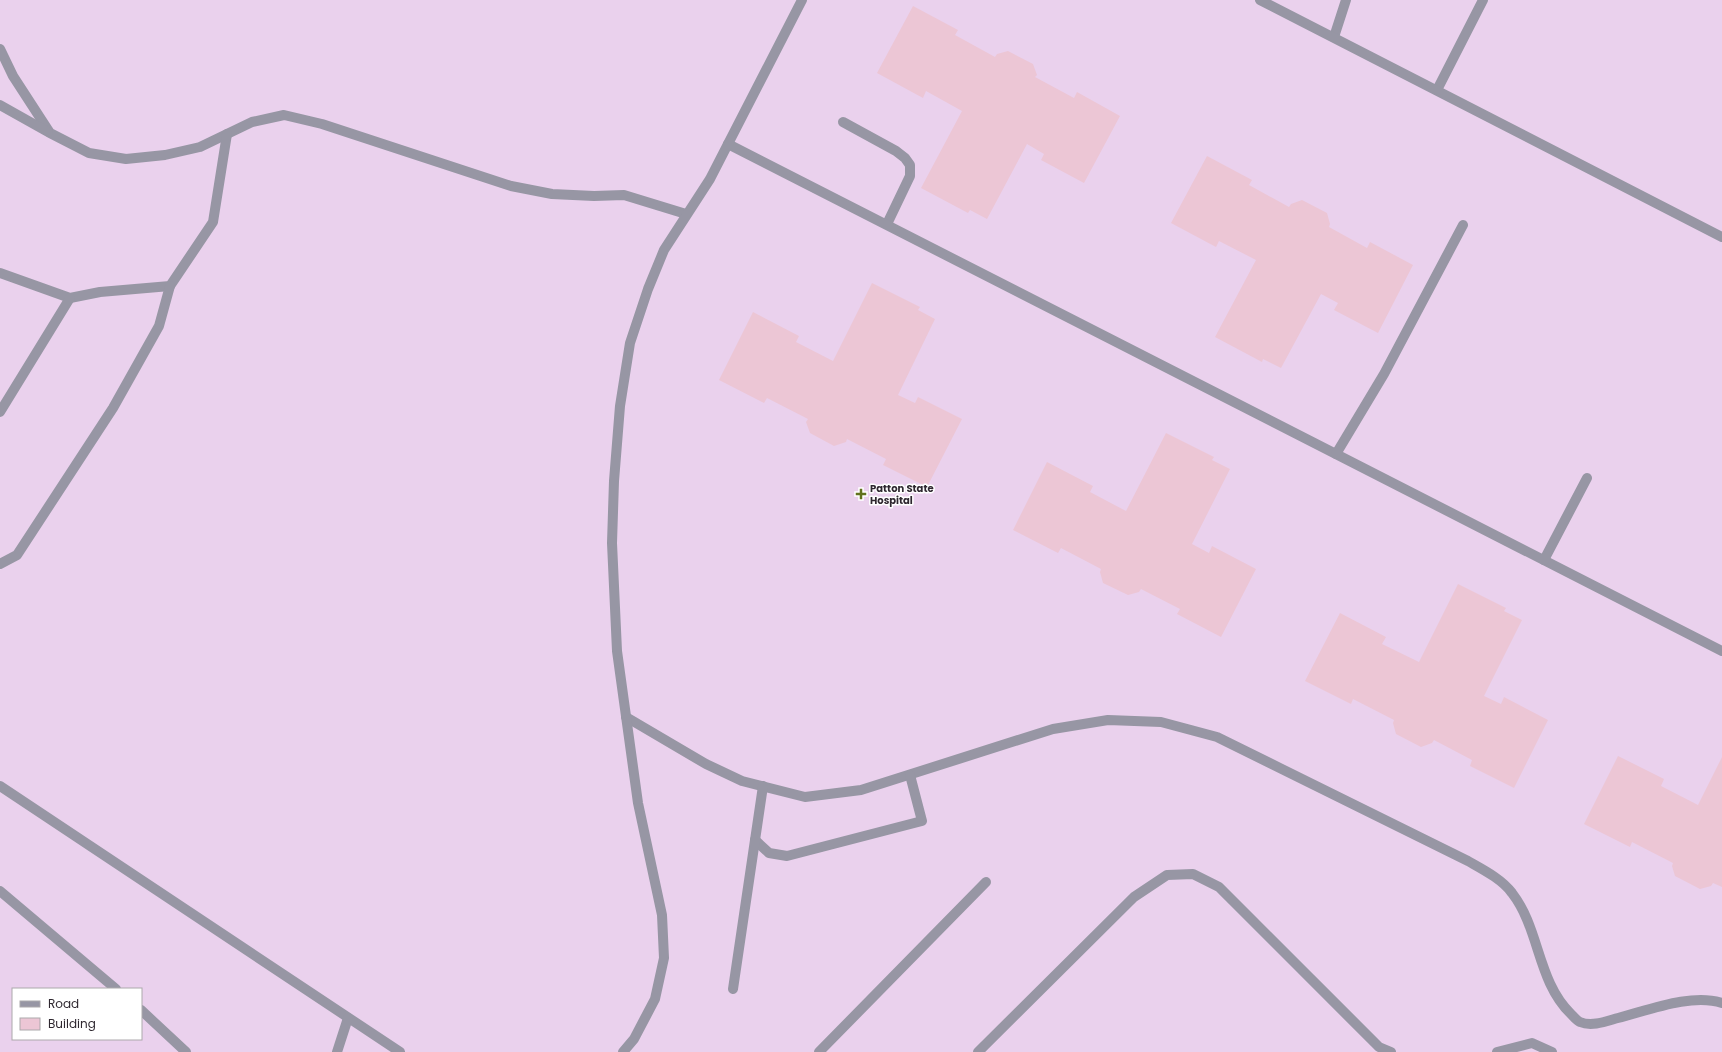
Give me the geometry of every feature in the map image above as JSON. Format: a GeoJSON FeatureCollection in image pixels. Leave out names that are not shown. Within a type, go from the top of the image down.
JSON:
{"type":"FeatureCollection","features":[{"type":"Feature","properties":{"kind":"street"},"geometry":{"type":"LineString","coordinates":[[623,1052],[634,1039],[655,1000],[664,958],[662,915],[638,803],[617,651],[612,543],[614,481],[620,406],[630,343],[648,289],[664,250],[710,179],[802,0]]}},
{"type":"Feature","properties":{"kind":"street"},"geometry":{"type":"LineString","coordinates":[[1260,0],[1722,237]]}},
{"type":"Feature","properties":{"kind":"street"},"geometry":{"type":"LineString","coordinates":[[1334,37],[1346,0]]}},
{"type":"Feature","properties":{"kind":"street"},"geometry":{"type":"LineString","coordinates":[[1437,90],[1483,0]]}},
{"type":"Feature","properties":{"kind":"street"},"geometry":{"type":"LineString","coordinates":[[0,49],[13,76],[50,133]]}},
{"type":"Feature","properties":{"kind":"street"},"geometry":{"type":"LineString","coordinates":[[0,105],[89,153],[126,159],[165,155],[200,147],[252,122],[284,115],[322,124],[511,186],[552,194],[594,196],[624,195],[686,214]]}},
{"type":"Feature","properties":{"kind":"street"},"geometry":{"type":"LineString","coordinates":[[843,122],[896,151],[905,158],[910,166],[910,176],[887,224]]}},
{"type":"Feature","properties":{"kind":"street"},"geometry":{"type":"LineString","coordinates":[[0,564],[17,555],[113,408],[158,326],[170,286],[213,222],[227,134]]}},
{"type":"Feature","properties":{"kind":"street"},"geometry":{"type":"LineString","coordinates":[[728,144],[1722,651]]}},
{"type":"Feature","properties":{"kind":"street"},"geometry":{"type":"LineString","coordinates":[[1336,454],[1384,374],[1463,225]]}},
{"type":"Feature","properties":{"kind":"street"},"geometry":{"type":"LineString","coordinates":[[0,273],[70,298],[100,292],[170,286]]}},
{"type":"Feature","properties":{"kind":"street"},"geometry":{"type":"LineString","coordinates":[[0,412],[70,298]]}},
{"type":"Feature","properties":{"kind":"street"},"geometry":{"type":"LineString","coordinates":[[1544,560],[1587,478]]}},
{"type":"Feature","properties":{"kind":"street"},"geometry":{"type":"LineString","coordinates":[[626,717],[706,764],[742,781],[805,797],[860,790],[1053,729],[1108,720],[1161,722],[1217,737],[1468,861],[1490,874],[1511,892],[1522,909],[1525,914],[1541,965],[1559,1003],[1579,1022],[1597,1024],[1669,1004],[1710,999],[1722,1003]]}},
{"type":"Feature","properties":{"kind":"street"},"geometry":{"type":"LineString","coordinates":[[754,840],[769,853],[787,856],[922,821],[910,774]]}},
{"type":"Feature","properties":{"kind":"street"},"geometry":{"type":"LineString","coordinates":[[0,786],[400,1052]]}},
{"type":"Feature","properties":{"kind":"street"},"geometry":{"type":"LineString","coordinates":[[733,989],[763,786]]}},
{"type":"Feature","properties":{"kind":"street"},"geometry":{"type":"LineString","coordinates":[[978,1052],[1134,897],[1167,875],[1193,874],[1219,887],[1379,1047],[1391,1052]]}},
{"type":"Feature","properties":{"kind":"street"},"geometry":{"type":"LineString","coordinates":[[819,1052],[986,882]]}},
{"type":"Feature","properties":{"kind":"street"},"geometry":{"type":"LineString","coordinates":[[0,891],[115,988]]}},
{"type":"Feature","properties":{"kind":"street"},"geometry":{"type":"LineString","coordinates":[[142,1011],[186,1052]]}},
{"type":"Feature","properties":{"kind":"street"},"geometry":{"type":"LineString","coordinates":[[337,1052],[348,1018]]}},
{"type":"Feature","properties":{"kind":"street"},"geometry":{"type":"LineString","coordinates":[[1497,1052],[1532,1043],[1552,1052]]}},
{"type":"Feature","properties":{"kind":"shaded area","name":"Patton State Hospital"},"geometry":{"type":"Polygon","coordinates":[[[0,0],[1722,0],[1722,1052],[0,1052],[0,0]]]}},
{"type":"Feature","properties":{"kind":"building"},"geometry":{"type":"Polygon","coordinates":[[[913,6],[958,30],[955,35],[995,57],[997,54],[1008,51],[1033,64],[1037,75],[1035,77],[1074,98],[1077,92],[1120,116],[1084,183],[1041,160],[1044,154],[1027,144],[987,219],[970,210],[968,213],[921,188],[962,111],[926,91],[923,98],[877,73],[913,6]]]}},
{"type":"Feature","properties":{"kind":"building"},"geometry":{"type":"Polygon","coordinates":[[[1207,156],[1252,180],[1249,185],[1289,207],[1291,204],[1302,200],[1327,213],[1330,224],[1329,227],[1367,248],[1370,242],[1413,265],[1378,333],[1334,310],[1338,303],[1321,294],[1281,368],[1263,359],[1262,362],[1215,337],[1256,260],[1219,241],[1216,247],[1171,223],[1207,156]]]}},
{"type":"Feature","properties":{"kind":"building"},"geometry":{"type":"Polygon","coordinates":[[[872,283],[920,307],[918,310],[935,319],[898,395],[915,403],[918,397],[962,419],[927,487],[883,465],[886,459],[847,439],[846,442],[834,446],[810,433],[806,422],[808,419],[767,398],[764,403],[719,380],[753,312],[799,336],[796,342],[833,361],[872,283]]]}},
{"type":"Feature","properties":{"kind":"building"},"geometry":{"type":"Polygon","coordinates":[[[1166,433],[1214,457],[1212,460],[1230,469],[1192,544],[1209,553],[1212,546],[1256,569],[1221,637],[1177,614],[1180,609],[1141,589],[1139,592],[1128,595],[1103,583],[1100,572],[1101,569],[1061,548],[1058,553],[1013,530],[1047,462],[1093,486],[1090,492],[1126,511],[1166,433]]]}},
{"type":"Feature","properties":{"kind":"building"},"geometry":{"type":"Polygon","coordinates":[[[1458,584],[1506,608],[1504,611],[1522,620],[1484,696],[1501,704],[1504,697],[1548,720],[1514,788],[1470,766],[1472,760],[1434,740],[1432,743],[1421,747],[1396,734],[1393,723],[1394,720],[1353,699],[1351,704],[1305,681],[1340,613],[1386,637],[1382,644],[1419,662],[1458,584]]]}},
{"type":"Feature","properties":{"kind":"building"},"geometry":{"type":"Polygon","coordinates":[[[1618,756],[1664,779],[1661,786],[1698,805],[1722,757],[1722,887],[1713,883],[1711,886],[1700,889],[1675,876],[1672,866],[1673,863],[1632,842],[1630,847],[1584,824],[1618,756]]]}},
{"type":"Feature","properties":{"kind":"place","name":"Patton State Hospital"},"geometry":{"type":"Point","coordinates":[861,494]}}]}
